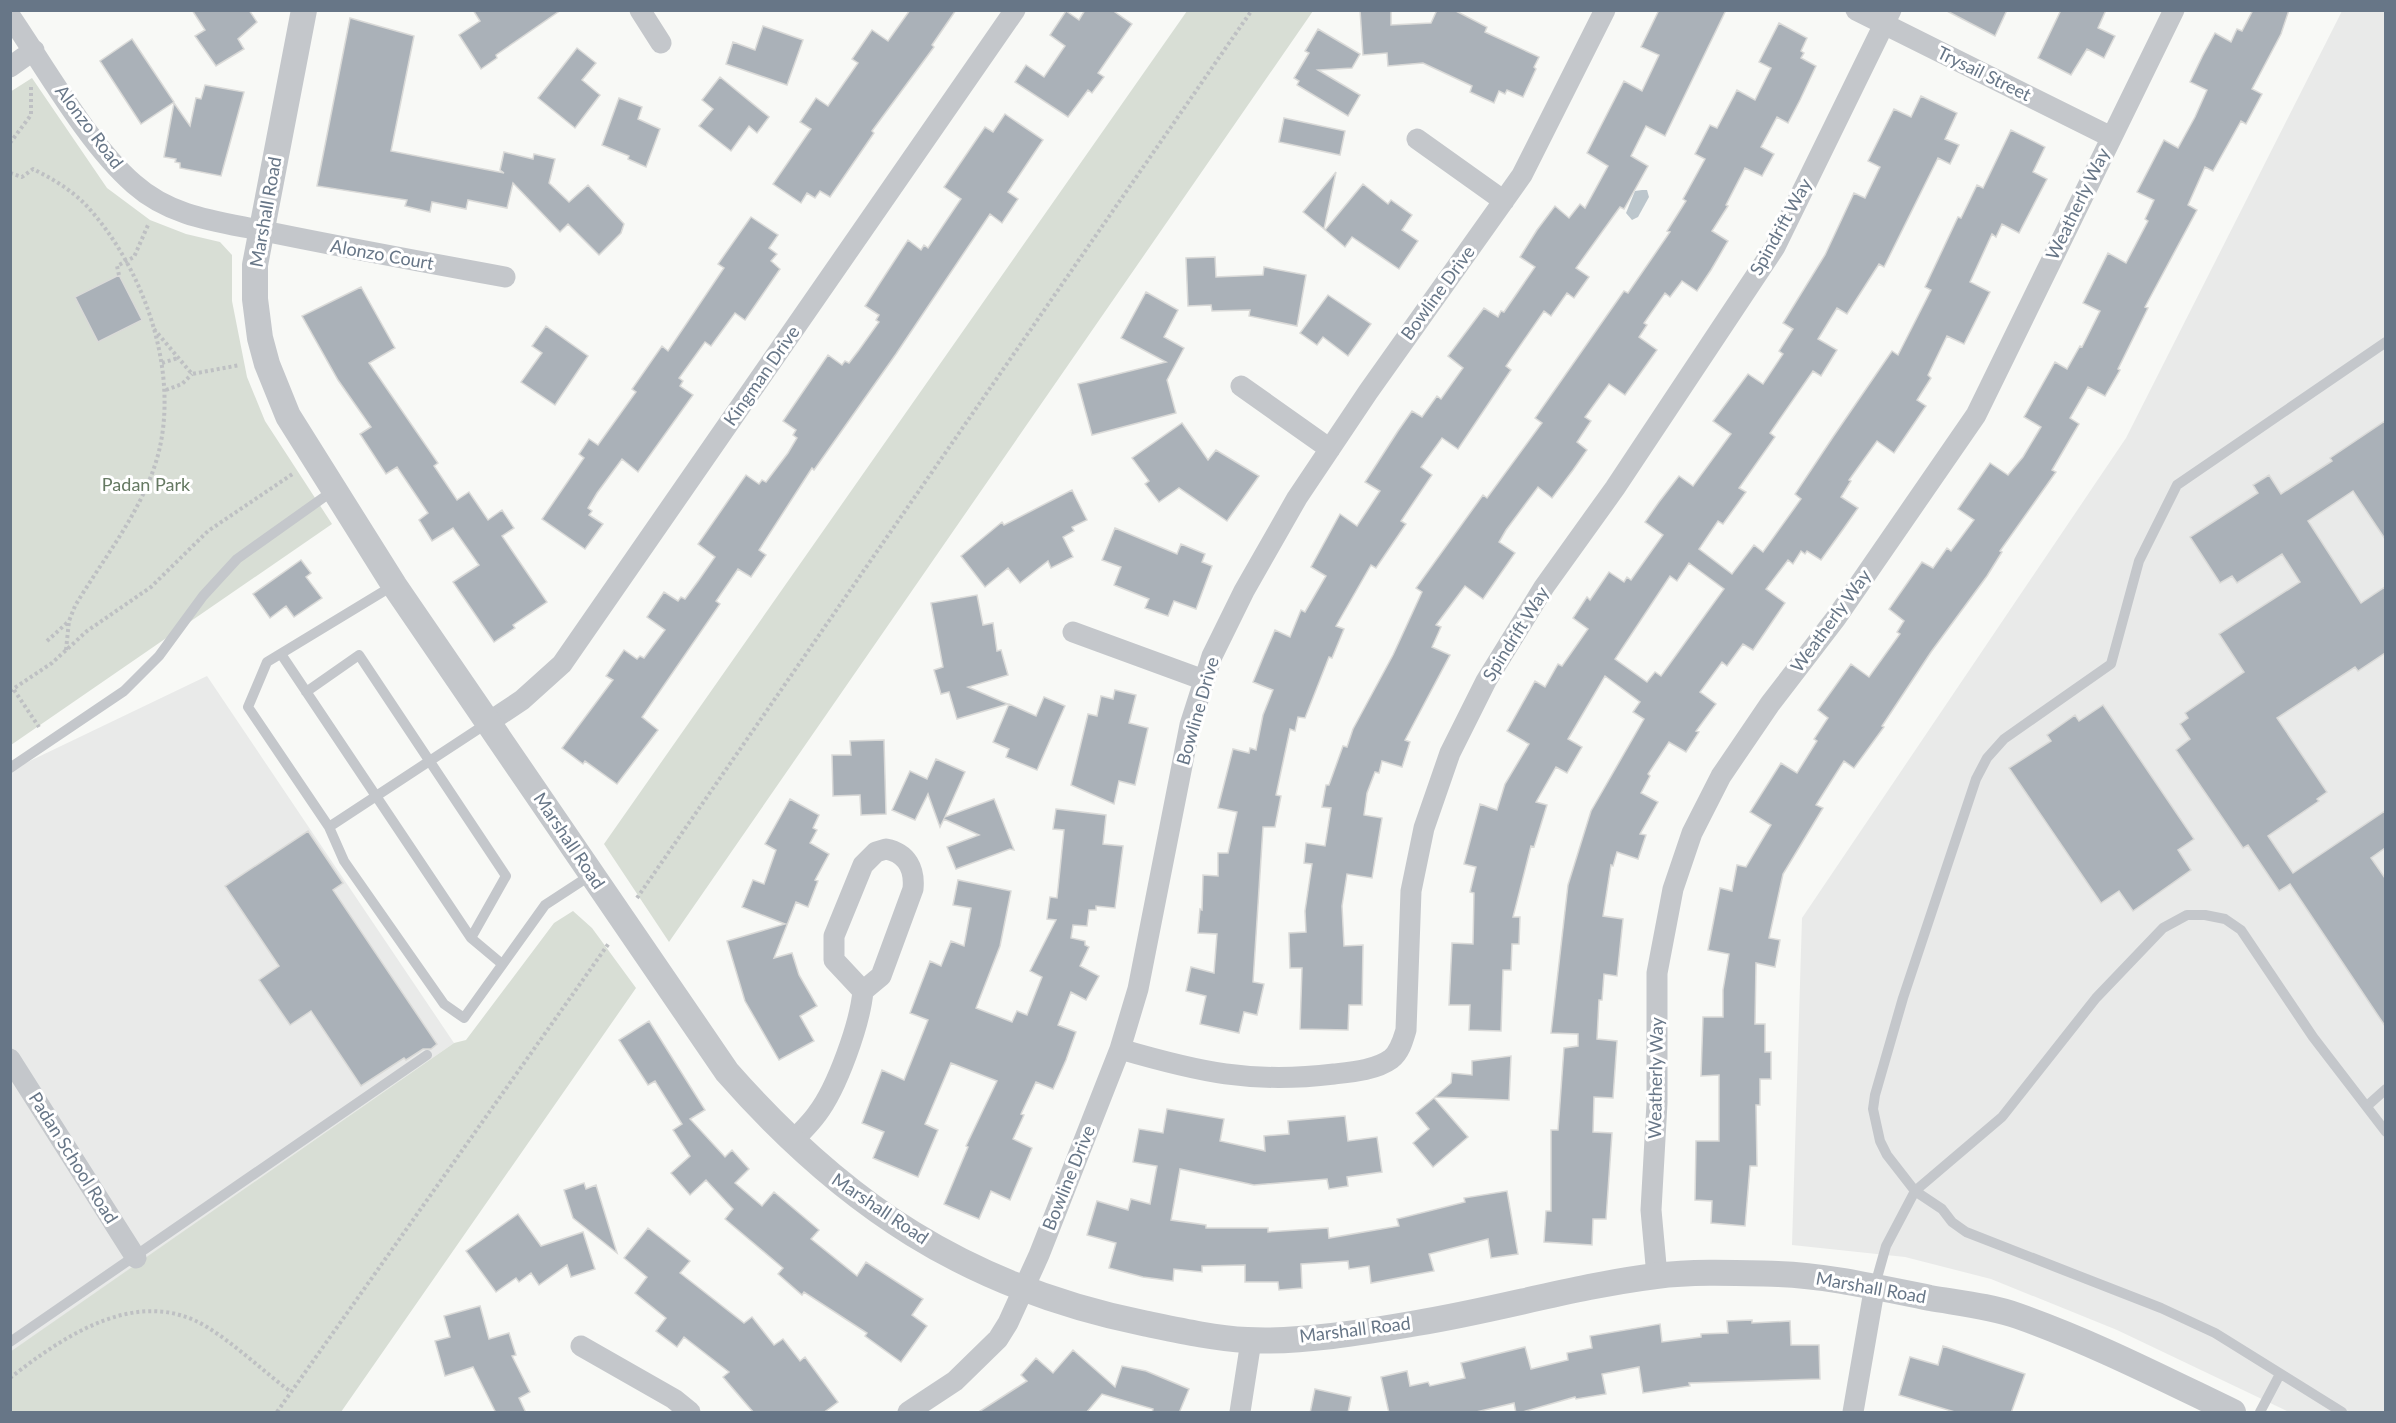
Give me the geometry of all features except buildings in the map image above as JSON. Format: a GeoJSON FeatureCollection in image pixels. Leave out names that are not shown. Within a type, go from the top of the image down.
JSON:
{"type":"FeatureCollection","features":[{"type":"Feature","properties":{"kind":"street","name":"Marshall Road"},"geometry":{"type":"LineString","coordinates":[[304,10],[255,264],[255,299],[267,364],[288,416],[394,585],[727,1072],[792,1142],[831,1177],[896,1224],[945,1253],[1024,1289],[1094,1313],[1205,1336],[1251,1341],[1322,1336],[1417,1323],[1658,1276],[1781,1274],[1848,1280],[2012,1314],[2088,1342],[2232,1412]]}},
{"type":"Feature","properties":{"kind":"street"},"geometry":{"type":"LineString","coordinates":[[640,10],[661,43]]}},
{"type":"Feature","properties":{"kind":"street","name":"Kingman Drive"},"geometry":{"type":"LineString","coordinates":[[489,722],[522,700],[562,664],[1015,10]]}},
{"type":"Feature","properties":{"kind":"street","name":"Bowline Drive"},"geometry":{"type":"LineString","coordinates":[[908,1413],[955,1381],[998,1338],[1024,1289],[1120,1049],[1138,989],[1190,725],[1212,656],[1244,591],[1297,498],[1330,448],[1522,175],[1605,10]]}},
{"type":"Feature","properties":{"kind":"street","name":"Trysail Street"},"geometry":{"type":"LineString","coordinates":[[1856,10],[1888,17],[2111,137]]}},
{"type":"Feature","properties":{"kind":"street","name":"Weatherly Way"},"geometry":{"type":"LineString","coordinates":[[1658,1276],[1651,1210],[1657,1103],[1657,973],[1673,889],[1692,832],[1721,776],[1764,713],[1836,618],[1976,415],[2174,10]]}},
{"type":"Feature","properties":{"kind":"street","name":"Alonzo Road"},"geometry":{"type":"LineString","coordinates":[[10,16],[21,59],[87,128],[134,184],[151,197],[184,214],[260,230]]}},
{"type":"Feature","properties":{"kind":"street","name":"Spindrift Way"},"geometry":{"type":"LineString","coordinates":[[1120,1049],[1206,1073],[1257,1079],[1310,1077],[1360,1071],[1393,1058],[1400,1048],[1406,1030],[1411,891],[1424,828],[1450,753],[1486,681],[1544,587],[1615,488],[1775,247],[1888,17]]}},
{"type":"Feature","properties":{"kind":"street"},"geometry":{"type":"LineString","coordinates":[[1417,139],[1504,201]]}},
{"type":"Feature","properties":{"kind":"street","name":"Alonzo Court"},"geometry":{"type":"LineString","coordinates":[[260,230],[300,240],[505,277]]}},
{"type":"Feature","properties":{"kind":"street"},"geometry":{"type":"LineString","coordinates":[[1241,386],[1330,448]]}},
{"type":"Feature","properties":{"kind":"street"},"geometry":{"type":"LineString","coordinates":[[1073,632],[1204,680]]}},
{"type":"Feature","properties":{"kind":"street"},"geometry":{"type":"LineString","coordinates":[[792,1142],[819,1113],[844,1061],[861,1008],[863,991],[881,976],[914,889],[915,875],[911,867],[896,851],[886,849],[868,858],[834,936],[834,960],[863,991]]}},
{"type":"Feature","properties":{"kind":"street","name":"Padan School Road"},"geometry":{"type":"LineString","coordinates":[[10,1059],[136,1258]]}},
{"type":"Feature","properties":{"kind":"street"},"geometry":{"type":"LineString","coordinates":[[1853,1413],[1875,1285]]}},
{"type":"Feature","properties":{"kind":"street"},"geometry":{"type":"LineString","coordinates":[[1240,1413],[1251,1341]]}},
{"type":"Feature","properties":{"kind":"street"},"geometry":{"type":"LineString","coordinates":[[581,1346],[674,1399],[690,1413]]}},
{"type":"Feature","properties":{"kind":"lane"},"geometry":{"type":"LineString","coordinates":[[2342,1413],[2215,1333],[2161,1308],[1966,1232],[1942,1209],[1915,1191],[1887,1155],[1880,1141],[1873,1109],[1875,1095],[1943,878],[1976,779],[1987,758],[2004,739],[2111,664],[2139,561],[2177,485],[2385,342]]}},
{"type":"Feature","properties":{"kind":"lane"},"geometry":{"type":"LineString","coordinates":[[10,768],[124,691],[159,656],[203,596],[237,559],[264,537],[334,490]]}},
{"type":"Feature","properties":{"kind":"lane"},"geometry":{"type":"LineString","coordinates":[[394,585],[267,662],[248,707],[329,827],[344,861],[444,1005],[465,1018],[545,905],[591,874]]}},
{"type":"Feature","properties":{"kind":"lane"},"geometry":{"type":"LineString","coordinates":[[281,654],[471,938],[502,964]]}},
{"type":"Feature","properties":{"kind":"lane"},"geometry":{"type":"LineString","coordinates":[[306,692],[359,655],[506,876],[471,938]]}},
{"type":"Feature","properties":{"kind":"lane"},"geometry":{"type":"LineString","coordinates":[[329,827],[489,722]]}},
{"type":"Feature","properties":{"kind":"lane"},"geometry":{"type":"LineString","coordinates":[[1875,1285],[1886,1246],[1915,1191],[2002,1116],[2058,1043],[2134,955],[2168,924],[2187,915],[2205,915],[2225,919],[2241,930],[2313,1037],[2385,1132]]}},
{"type":"Feature","properties":{"kind":"lane"},"geometry":{"type":"LineString","coordinates":[[10,1342],[136,1258],[427,1054]]}},
{"type":"Feature","properties":{"kind":"lane"},"geometry":{"type":"LineString","coordinates":[[2367,1106],[2385,1089]]}},
{"type":"Feature","properties":{"kind":"lane"},"geometry":{"type":"LineString","coordinates":[[2260,1413],[2280,1374]]}},
{"type":"Feature","properties":{"kind":"path"},"geometry":{"type":"LineString","coordinates":[[637,899],[1252,10]]}},
{"type":"Feature","properties":{"kind":"path"},"geometry":{"type":"LineString","coordinates":[[10,143],[31,115],[32,78],[21,59]]}},
{"type":"Feature","properties":{"kind":"path"},"geometry":{"type":"LineString","coordinates":[[10,173],[21,177],[33,168],[55,181],[83,202],[112,235],[140,288],[162,363],[166,390],[159,451],[143,496],[80,598],[69,621],[66,650]]}},
{"type":"Feature","properties":{"kind":"path"},"geometry":{"type":"LineString","coordinates":[[119,274],[117,266],[134,257],[148,225]]}},
{"type":"Feature","properties":{"kind":"path"},"geometry":{"type":"LineString","coordinates":[[151,326],[192,374]]}},
{"type":"Feature","properties":{"kind":"path"},"geometry":{"type":"LineString","coordinates":[[162,363],[178,358]]}},
{"type":"Feature","properties":{"kind":"path"},"geometry":{"type":"LineString","coordinates":[[166,390],[182,384],[192,374],[240,365]]}},
{"type":"Feature","properties":{"kind":"path"},"geometry":{"type":"LineString","coordinates":[[39,727],[12,691],[87,631],[152,587],[208,531],[294,473]]}},
{"type":"Feature","properties":{"kind":"path"},"geometry":{"type":"LineString","coordinates":[[47,641],[69,621]]}},
{"type":"Feature","properties":{"kind":"path"},"geometry":{"type":"LineString","coordinates":[[277,1413],[609,943]]}},
{"type":"Feature","properties":{"kind":"path"},"geometry":{"type":"LineString","coordinates":[[10,1378],[69,1338],[120,1313],[145,1310],[175,1314],[206,1326],[291,1392]]}},
{"type":"Feature","properties":{"kind":"shaded area"},"geometry":{"type":"Polygon","coordinates":[[[2342,11],[2385,11],[2385,1412],[2289,1412],[2117,1330],[1991,1279],[1905,1257],[1792,1245],[1802,918],[2126,438],[2342,11]]]}},
{"type":"Feature","properties":{"kind":"shaded area"},"geometry":{"type":"Polygon","coordinates":[[[1647,190],[1649,197],[1638,217],[1632,220],[1626,213],[1635,191],[1647,190]]]}},
{"type":"Feature","properties":{"kind":"shaded area"},"geometry":{"type":"Polygon","coordinates":[[[207,676],[454,1043],[11,1352],[11,770],[207,676]]]}},
{"type":"Feature","properties":{"kind":"green space"},"geometry":{"type":"Polygon","coordinates":[[[1187,11],[1313,11],[669,942],[604,844],[1187,11]]]}},
{"type":"Feature","properties":{"kind":"green space","name":"Padan Park"},"geometry":{"type":"Polygon","coordinates":[[[32,78],[107,188],[150,220],[186,234],[220,242],[232,255],[232,301],[247,377],[265,421],[332,524],[11,745],[10,92],[32,78]]]}},
{"type":"Feature","properties":{"kind":"green space"},"geometry":{"type":"Polygon","coordinates":[[[573,911],[592,928],[636,988],[341,1412],[11,1412],[10,1352],[454,1043],[466,1040],[554,923],[573,911]]]}}]}
